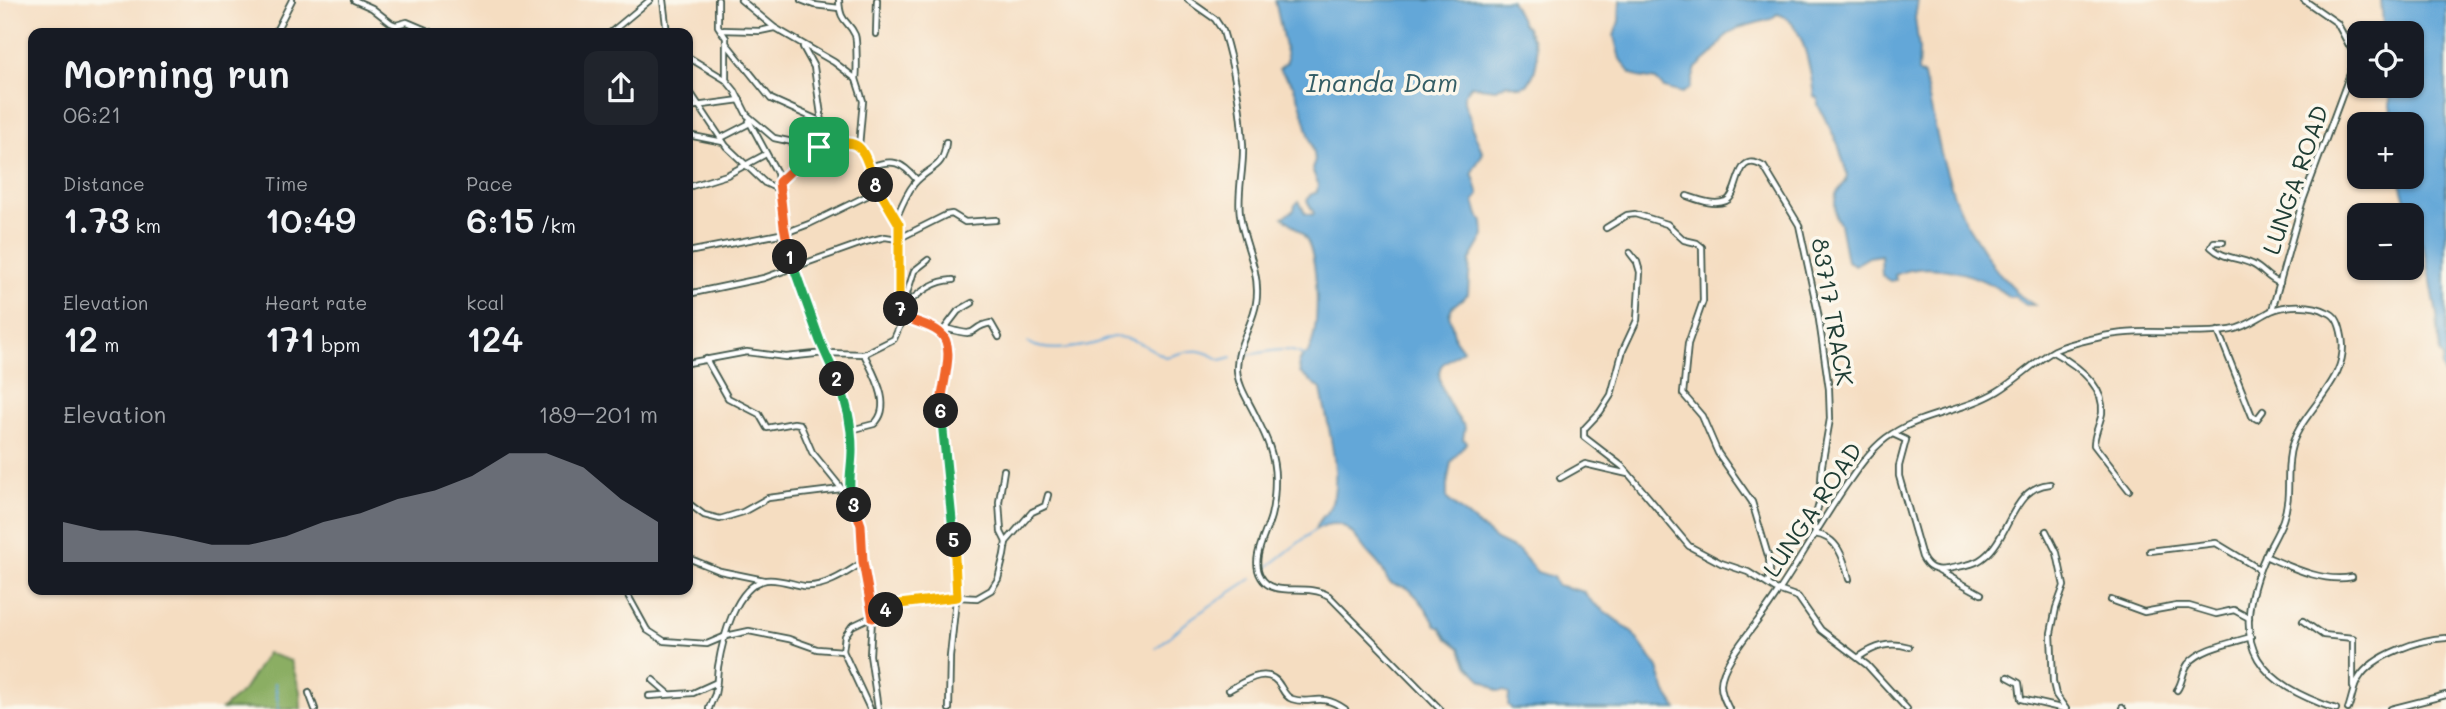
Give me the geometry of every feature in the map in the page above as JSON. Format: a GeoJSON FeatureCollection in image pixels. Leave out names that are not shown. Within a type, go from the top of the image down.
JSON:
{"type":"FeatureCollection","features":[{"type":"Feature","properties":{"kind":"street"},"geometry":{"type":"LineString","coordinates":[[278,28],[292,0]]}},
{"type":"Feature","properties":{"kind":"street"},"geometry":{"type":"LineString","coordinates":[[354,0],[372,8],[391,23],[407,22],[420,28]]}},
{"type":"Feature","properties":{"kind":"street"},"geometry":{"type":"LineString","coordinates":[[616,28],[650,0]]}},
{"type":"Feature","properties":{"kind":"street"},"geometry":{"type":"LineString","coordinates":[[663,0],[666,28]]}},
{"type":"Feature","properties":{"kind":"street"},"geometry":{"type":"LineString","coordinates":[[718,0],[717,21],[726,43],[771,99],[822,122]]}},
{"type":"Feature","properties":{"kind":"street"},"geometry":{"type":"LineString","coordinates":[[741,0],[775,27],[834,62],[856,79]]}},
{"type":"Feature","properties":{"kind":"street"},"geometry":{"type":"LineString","coordinates":[[802,0],[814,5],[839,8]]}},
{"type":"Feature","properties":{"kind":"street"},"geometry":{"type":"LineString","coordinates":[[839,0],[844,22],[855,36],[858,69],[856,79],[863,101],[859,146]]}},
{"type":"Feature","properties":{"kind":"street"},"geometry":{"type":"LineString","coordinates":[[876,34],[877,0]]}},
{"type":"Feature","properties":{"kind":"street"},"geometry":{"type":"LineString","coordinates":[[1188,0],[1215,19],[1223,31],[1241,127],[1243,155],[1240,211],[1255,274],[1257,296],[1254,317],[1237,370],[1269,444],[1275,480],[1271,515],[1257,569],[1265,583],[1274,589],[1315,589],[1329,596],[1440,709]]}},
{"type":"Feature","properties":{"kind":"street","name":"LUNGA ROAD"},"geometry":{"type":"LineString","coordinates":[[2272,311],[2302,203],[2356,58],[2337,23],[2304,0]]}},
{"type":"Feature","properties":{"kind":"street"},"geometry":{"type":"LineString","coordinates":[[721,30],[760,31],[775,27]]}},
{"type":"Feature","properties":{"kind":"street"},"geometry":{"type":"LineString","coordinates":[[726,43],[726,79],[740,100],[779,182],[785,233],[794,269],[843,394],[851,430],[849,491],[861,525],[863,562],[873,618],[870,655],[878,709]]}},
{"type":"Feature","properties":{"kind":"street"},"geometry":{"type":"LineString","coordinates":[[801,43],[814,67],[822,122],[830,145]]}},
{"type":"Feature","properties":{"kind":"street"},"geometry":{"type":"LineString","coordinates":[[693,60],[726,79]]}},
{"type":"Feature","properties":{"kind":"street"},"geometry":{"type":"LineString","coordinates":[[693,96],[722,140],[765,183],[780,190]]}},
{"type":"Feature","properties":{"kind":"street"},"geometry":{"type":"LineString","coordinates":[[693,107],[740,100]]}},
{"type":"Feature","properties":{"kind":"street"},"geometry":{"type":"LineString","coordinates":[[693,362],[747,352],[786,357],[825,353],[864,354],[894,339],[904,316],[901,308],[899,224],[878,190],[864,152],[859,146],[848,143],[816,147],[774,138],[747,115]]}},
{"type":"Feature","properties":{"kind":"street"},"geometry":{"type":"LineString","coordinates":[[693,136],[722,140],[751,123]]}},
{"type":"Feature","properties":{"kind":"street"},"geometry":{"type":"LineString","coordinates":[[897,219],[917,180],[940,163],[946,142]]}},
{"type":"Feature","properties":{"kind":"street"},"geometry":{"type":"LineString","coordinates":[[779,182],[816,147]]}},
{"type":"Feature","properties":{"kind":"street"},"geometry":{"type":"LineString","coordinates":[[693,185],[727,175],[766,154]]}},
{"type":"Feature","properties":{"kind":"street"},"geometry":{"type":"LineString","coordinates":[[870,167],[887,162],[902,164],[917,180]]}},
{"type":"Feature","properties":{"kind":"street","name":"83717 TRACK"},"geometry":{"type":"LineString","coordinates":[[1687,196],[1710,202],[1724,201],[1733,194],[1738,175],[1744,166],[1761,165],[1799,225],[1818,313],[1830,395],[1830,419],[1822,465],[1820,500],[1812,525],[1814,532]]}},
{"type":"Feature","properties":{"kind":"street"},"geometry":{"type":"LineString","coordinates":[[693,251],[785,233],[878,190]]}},
{"type":"Feature","properties":{"kind":"street"},"geometry":{"type":"LineString","coordinates":[[693,293],[764,278],[865,242],[885,237],[898,239],[946,215],[952,214],[965,222],[996,220]]}},
{"type":"Feature","properties":{"kind":"street"},"geometry":{"type":"LineString","coordinates":[[1606,228],[1627,215],[1635,214],[1667,224],[1684,240],[1702,247],[1703,301],[1688,344],[1683,394],[1703,416],[1718,453],[1752,502],[1769,559],[1768,583]]}},
{"type":"Feature","properties":{"kind":"street"},"geometry":{"type":"LineString","coordinates":[[2223,242],[2214,242],[2211,247],[2224,256],[2250,262],[2280,283]]}},
{"type":"Feature","properties":{"kind":"street"},"geometry":{"type":"LineString","coordinates":[[1630,253],[1640,272],[1637,320],[1623,350],[1611,395],[1583,432],[1585,439],[1629,474],[1689,546],[1798,597],[1821,630],[1859,657],[1907,709]]}},
{"type":"Feature","properties":{"kind":"street"},"geometry":{"type":"LineString","coordinates":[[901,308],[914,271],[928,260]]}},
{"type":"Feature","properties":{"kind":"street"},"geometry":{"type":"LineString","coordinates":[[901,308],[926,288],[942,281],[953,280]]}},
{"type":"Feature","properties":{"kind":"street"},"geometry":{"type":"LineString","coordinates":[[942,334],[958,311],[972,303]]}},
{"type":"Feature","properties":{"kind":"street","name":"LUNGA ROAD"},"geometry":{"type":"LineString","coordinates":[[1729,709],[1721,692],[1723,674],[1814,532],[1861,465],[1892,434],[1908,425],[1983,399],[2052,352],[2077,342],[2126,332],[2218,331],[2245,326],[2272,311],[2304,307],[2331,313],[2339,323],[2343,347],[2332,384],[2293,441],[2289,464],[2290,497],[2280,528],[2259,569],[2249,618],[2251,637],[2261,664],[2274,680],[2303,697],[2336,709]]}},
{"type":"Feature","properties":{"kind":"street"},"geometry":{"type":"LineString","coordinates":[[904,316],[942,334],[946,339],[948,356],[940,405],[955,550],[957,597],[950,657],[949,709]]}},
{"type":"Feature","properties":{"kind":"street"},"geometry":{"type":"LineString","coordinates":[[942,334],[948,329],[973,334],[984,324],[991,323],[999,337]]}},
{"type":"Feature","properties":{"kind":"street"},"geometry":{"type":"LineString","coordinates":[[2218,331],[2252,416],[2257,419],[2263,411]]}},
{"type":"Feature","properties":{"kind":"street"},"geometry":{"type":"LineString","coordinates":[[2052,352],[2065,358],[2102,397],[2094,445],[2129,490]]}},
{"type":"Feature","properties":{"kind":"street"},"geometry":{"type":"LineString","coordinates":[[851,430],[874,424],[881,414],[880,389],[864,354]]}},
{"type":"Feature","properties":{"kind":"street"},"geometry":{"type":"LineString","coordinates":[[706,359],[728,398],[759,414],[767,428],[800,424],[812,452],[842,489]]}},
{"type":"Feature","properties":{"kind":"street"},"geometry":{"type":"LineString","coordinates":[[1892,434],[1906,440],[1899,466],[1902,493],[1922,557],[1928,566],[1981,594]]}},
{"type":"Feature","properties":{"kind":"street"},"geometry":{"type":"LineString","coordinates":[[1560,478],[1585,464],[1629,474]]}},
{"type":"Feature","properties":{"kind":"street"},"geometry":{"type":"LineString","coordinates":[[1004,470],[999,502],[1001,532],[1006,542]]}},
{"type":"Feature","properties":{"kind":"street"},"geometry":{"type":"LineString","coordinates":[[1937,570],[1973,563],[1986,556],[1998,542],[2031,489],[2050,484]]}},
{"type":"Feature","properties":{"kind":"street"},"geometry":{"type":"LineString","coordinates":[[693,507],[705,515],[720,519],[743,512],[768,498],[842,489],[849,491]]}},
{"type":"Feature","properties":{"kind":"street"},"geometry":{"type":"LineString","coordinates":[[870,709],[843,651],[845,636],[852,626],[900,604],[957,597],[977,598],[992,590],[1001,570],[1006,542],[1032,512],[1045,506],[1048,495]]}},
{"type":"Feature","properties":{"kind":"street"},"geometry":{"type":"LineString","coordinates":[[2046,531],[2057,553],[2064,586],[2051,633],[2053,682],[2056,695],[2065,709]]}},
{"type":"Feature","properties":{"kind":"street"},"geometry":{"type":"LineString","coordinates":[[1814,532],[1829,538],[1837,547],[1849,579]]}},
{"type":"Feature","properties":{"kind":"street"},"geometry":{"type":"LineString","coordinates":[[2150,551],[2216,543],[2259,569]]}},
{"type":"Feature","properties":{"kind":"street"},"geometry":{"type":"LineString","coordinates":[[2265,556],[2314,575],[2342,579],[2351,577]]}},
{"type":"Feature","properties":{"kind":"street"},"geometry":{"type":"LineString","coordinates":[[693,560],[720,571],[807,586],[832,579],[863,562]]}},
{"type":"Feature","properties":{"kind":"street"},"geometry":{"type":"LineString","coordinates":[[709,709],[726,636],[740,599],[748,590],[765,580]]}},
{"type":"Feature","properties":{"kind":"street"},"geometry":{"type":"LineString","coordinates":[[628,595],[643,625],[657,638],[668,642],[707,644],[739,632],[754,632],[789,639],[817,649],[843,651]]}},
{"type":"Feature","properties":{"kind":"street"},"geometry":{"type":"LineString","coordinates":[[2110,600],[2144,612],[2189,606],[2216,614],[2234,610],[2249,618]]}},
{"type":"Feature","properties":{"kind":"street"},"geometry":{"type":"LineString","coordinates":[[2303,621],[2326,636],[2353,638],[2353,693]]}},
{"type":"Feature","properties":{"kind":"street"},"geometry":{"type":"LineString","coordinates":[[2178,690],[2186,668],[2196,658],[2251,637]]}},
{"type":"Feature","properties":{"kind":"street"},"geometry":{"type":"LineString","coordinates":[[2348,709],[2360,676],[2389,653],[2419,642],[2446,638]]}},
{"type":"Feature","properties":{"kind":"street"},"geometry":{"type":"LineString","coordinates":[[1859,657],[1872,649],[1890,644],[1909,647]]}},
{"type":"Feature","properties":{"kind":"street"},"geometry":{"type":"LineString","coordinates":[[1229,690],[1245,681],[1268,675],[1276,678],[1286,696],[1292,699],[1323,698],[1345,709]]}},
{"type":"Feature","properties":{"kind":"street"},"geometry":{"type":"LineString","coordinates":[[2008,677],[2019,683],[2021,699],[2065,709]]}},
{"type":"Feature","properties":{"kind":"street"},"geometry":{"type":"LineString","coordinates":[[653,680],[668,693]]}},
{"type":"Feature","properties":{"kind":"street"},"geometry":{"type":"LineString","coordinates":[[649,696],[695,693],[716,683]]}},
{"type":"Feature","properties":{"kind":"street"},"geometry":{"type":"LineString","coordinates":[[309,693],[315,709]]}},
{"type":"Feature","properties":{"kind":"street"},"geometry":{"type":"LineString","coordinates":[[2391,709],[2446,695]]}},
{"type":"Feature","properties":{"kind":"green space"},"geometry":{"type":"Polygon","coordinates":[[[267,653],[291,661],[300,691],[301,709],[222,709],[243,691],[267,653]]]}},
{"type":"Feature","properties":{"kind":"water","name":"Inanda Dam"},"geometry":{"type":"Polygon","coordinates":[[[1275,0],[1511,0],[1527,27],[1536,47],[1537,58],[1533,75],[1527,85],[1521,87],[1507,84],[1496,89],[1471,86],[1464,95],[1471,126],[1483,153],[1472,172],[1479,195],[1474,201],[1483,222],[1484,236],[1470,260],[1468,294],[1452,307],[1449,314],[1455,339],[1463,350],[1442,365],[1439,372],[1446,398],[1465,427],[1463,439],[1467,442],[1451,462],[1447,499],[1496,540],[1519,551],[1537,572],[1553,577],[1557,585],[1584,592],[1592,602],[1631,631],[1658,668],[1666,693],[1677,709],[1512,709],[1508,705],[1509,694],[1498,691],[1468,666],[1460,648],[1436,626],[1417,598],[1407,588],[1389,582],[1380,566],[1354,535],[1338,524],[1315,530],[1330,507],[1334,495],[1335,465],[1321,389],[1300,373],[1299,363],[1312,345],[1315,331],[1317,298],[1314,264],[1307,240],[1283,217],[1294,210],[1299,201],[1305,213],[1312,215],[1314,213],[1307,201],[1310,195],[1317,192],[1318,184],[1312,169],[1314,153],[1300,102],[1293,85],[1279,69],[1287,62],[1287,57],[1275,0]]]}},
{"type":"Feature","properties":{"kind":"water"},"geometry":{"type":"Polygon","coordinates":[[[1620,0],[1918,0],[1915,18],[1919,49],[1918,72],[1924,76],[1941,154],[1954,196],[1966,223],[1996,270],[2015,292],[2034,305],[2026,305],[1985,282],[1955,271],[1923,268],[1909,270],[1895,275],[1896,280],[1890,281],[1882,276],[1881,255],[1869,257],[1855,265],[1847,261],[1835,202],[1836,194],[1846,181],[1847,174],[1838,144],[1818,105],[1818,98],[1814,96],[1808,61],[1800,36],[1786,18],[1777,14],[1771,19],[1738,28],[1726,36],[1713,53],[1696,68],[1690,88],[1682,93],[1664,88],[1656,80],[1630,73],[1620,59],[1614,36],[1619,21],[1620,0]]]}},
{"type":"Feature","properties":{"kind":"water"},"geometry":{"type":"Polygon","coordinates":[[[2381,0],[2446,0],[2446,381],[2441,367],[2443,358],[2440,354],[2437,315],[2424,251],[2424,203],[2407,203],[2402,189],[2424,189],[2424,112],[2392,112],[2390,106],[2390,98],[2424,98],[2424,21],[2383,21],[2381,0]]]}},
{"type":"Feature","properties":{"kind":"waterway"},"geometry":{"type":"LineString","coordinates":[[1028,343],[1060,349],[1121,337],[1165,357],[1193,351],[1205,352],[1221,360],[1232,357]]}},
{"type":"Feature","properties":{"kind":"waterway"},"geometry":{"type":"LineString","coordinates":[[1243,355],[1281,350],[1303,355]]}},
{"type":"Feature","properties":{"kind":"waterway"},"geometry":{"type":"LineString","coordinates":[[1265,569],[1315,530]]}},
{"type":"Feature","properties":{"kind":"waterway"},"geometry":{"type":"LineString","coordinates":[[1156,648],[1193,617],[1251,579]]}},
{"type":"Feature","properties":{"kind":"waterway"},"geometry":{"type":"LineString","coordinates":[[275,683],[279,709]]}},
{"type":"Feature","properties":{"kind":"route"},"geometry":{"type":"LineString","coordinates":[[848,143],[859,146],[864,152],[878,190],[899,224],[901,310],[907,318],[937,330],[946,339],[947,345],[948,363],[940,405],[955,550],[957,597],[900,604],[873,618],[863,562],[861,525],[849,491],[852,450],[850,419],[843,394],[820,341],[789,255],[784,226],[779,182],[819,147],[848,143]]}}]}
